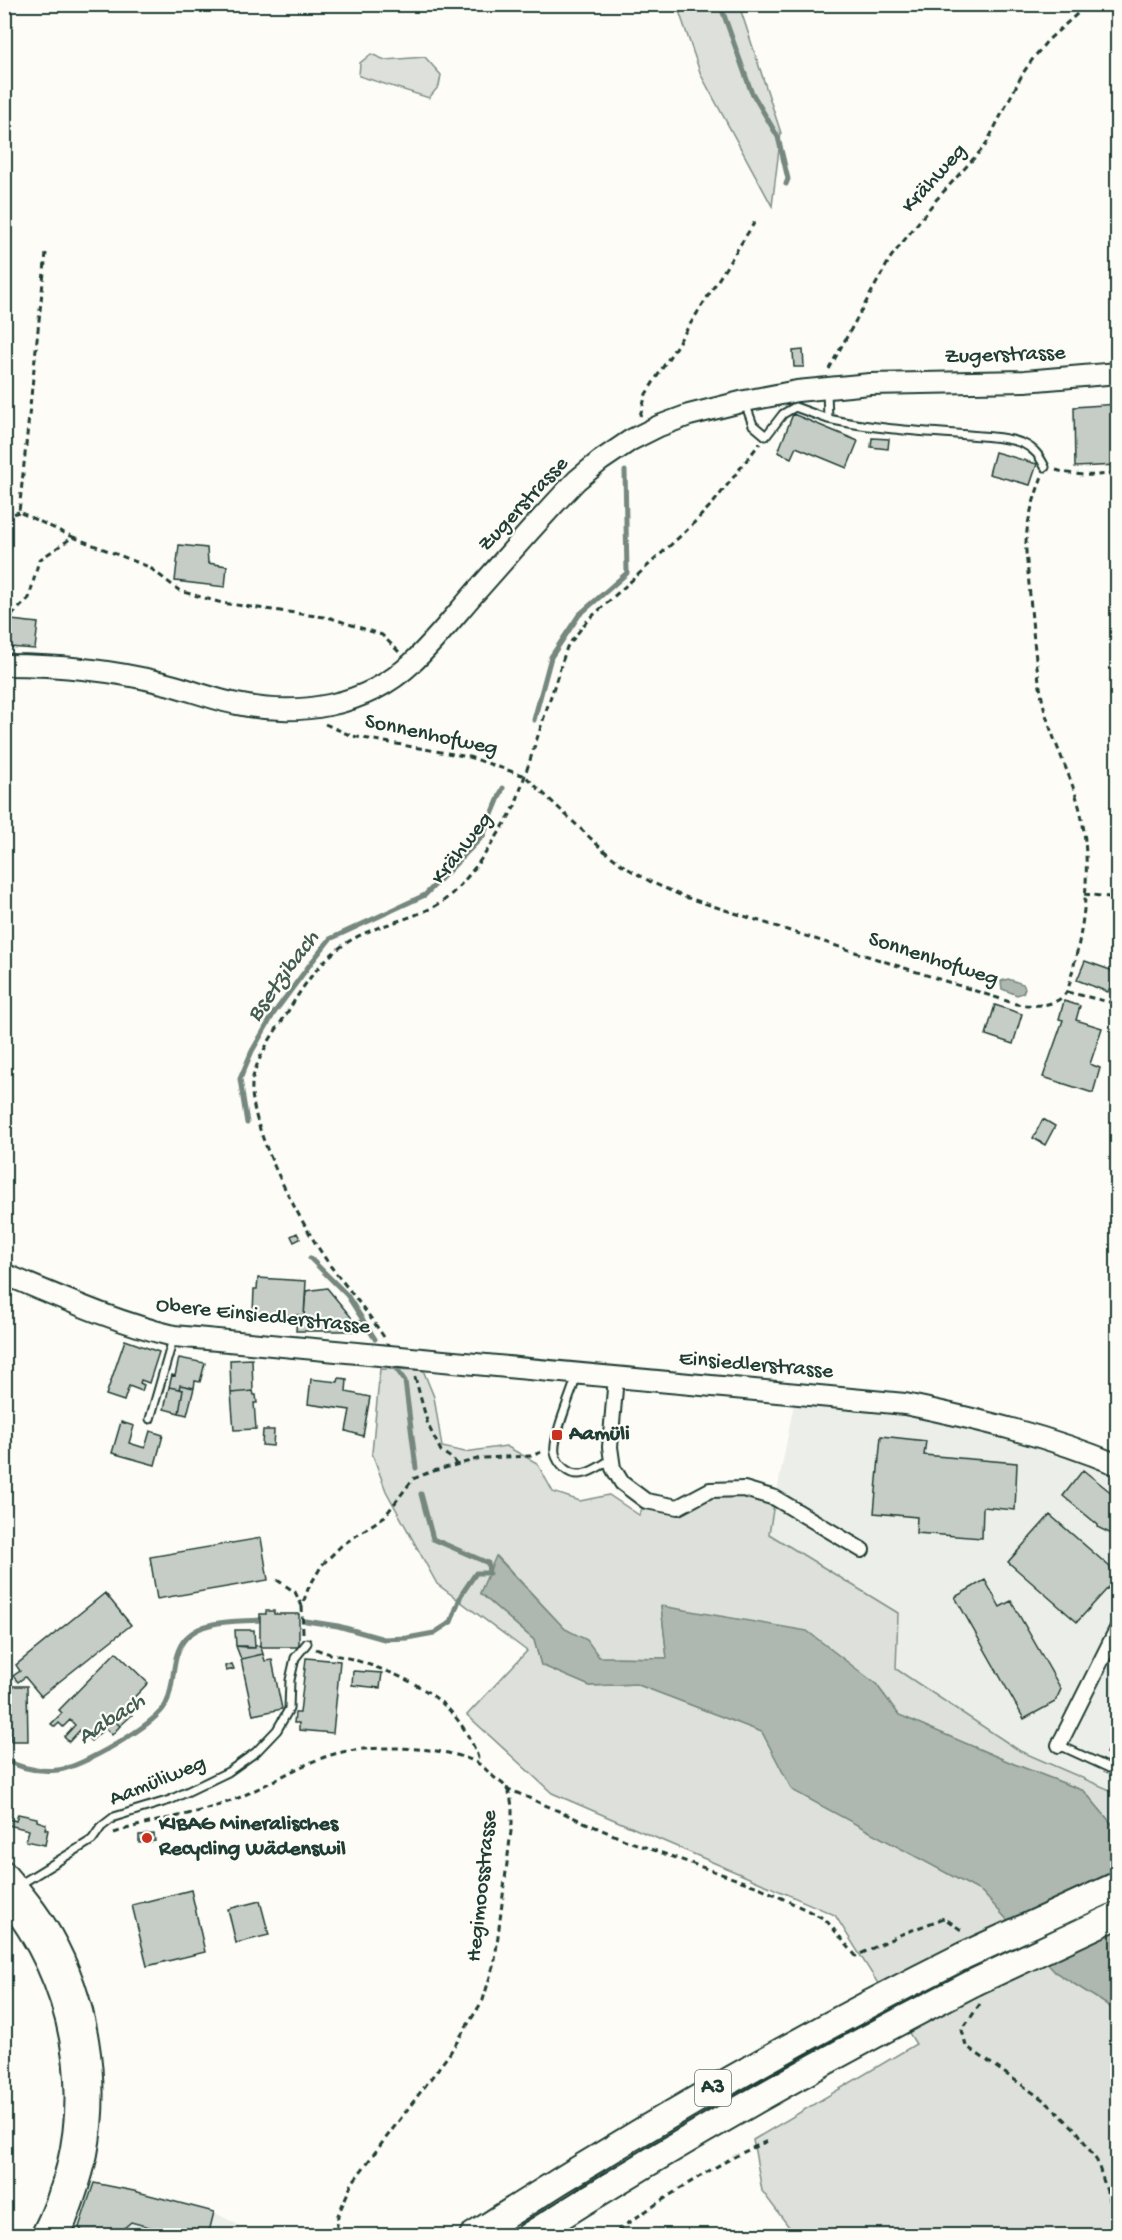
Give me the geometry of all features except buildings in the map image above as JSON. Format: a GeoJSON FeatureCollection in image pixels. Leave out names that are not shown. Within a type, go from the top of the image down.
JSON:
{"type":"FeatureCollection","features":[{"type":"Feature","properties":{"kind":"highway","name":"A3"},"geometry":{"type":"LineString","coordinates":[[472,2235],[614,2146],[964,1945],[1118,1885]]}},
{"type":"Feature","properties":{"kind":"highway","name":"A3"},"geometry":{"type":"LineString","coordinates":[[529,2235],[638,2168],[766,2094],[980,1989],[1118,1915]]}},
{"type":"Feature","properties":{"kind":"main road","name":"Zugerstrasse"},"geometry":{"type":"LineString","coordinates":[[4,665],[71,668],[161,682],[235,704],[265,709],[290,711],[342,702],[368,692],[411,664],[577,480],[600,460],[642,435],[690,415],[745,401],[826,388],[870,384],[1025,381],[1118,373]]}},
{"type":"Feature","properties":{"kind":"main road","name":"Obere Einsiedlerstrasse"},"geometry":{"type":"LineString","coordinates":[[4,1274],[105,1316],[174,1336],[389,1355]]}},
{"type":"Feature","properties":{"kind":"main road","name":"Einsiedlerstrasse"},"geometry":{"type":"LineString","coordinates":[[389,1355],[905,1404],[976,1418],[1048,1439],[1118,1465]]}},
{"type":"Feature","properties":{"kind":"main road"},"geometry":{"type":"LineString","coordinates":[[8,1887],[60,1994],[71,2038],[75,2079],[75,2119],[69,2163],[57,2201],[41,2235]]}},
{"type":"Feature","properties":{"kind":"main road"},"geometry":{"type":"LineString","coordinates":[[8,1887],[51,1934],[76,1988],[87,2033],[93,2075],[93,2113],[87,2154],[60,2235]]}},
{"type":"Feature","properties":{"kind":"street"},"geometry":{"type":"LineString","coordinates":[[616,1377],[610,1447],[613,1468],[622,1483],[646,1501],[678,1507],[710,1490],[744,1489],[776,1498],[862,1550]]}},
{"type":"Feature","properties":{"kind":"street"},"geometry":{"type":"LineString","coordinates":[[1059,1745],[1118,1627]]}},
{"type":"Feature","properties":{"kind":"lane"},"geometry":{"type":"LineString","coordinates":[[826,388],[828,418]]}},
{"type":"Feature","properties":{"kind":"lane"},"geometry":{"type":"LineString","coordinates":[[745,401],[753,425],[766,436],[783,414],[795,407],[861,426],[982,436],[1019,442],[1033,449],[1045,467]]}},
{"type":"Feature","properties":{"kind":"lane"},"geometry":{"type":"LineString","coordinates":[[150,1419],[174,1336]]}},
{"type":"Feature","properties":{"kind":"lane"},"geometry":{"type":"LineString","coordinates":[[577,1373],[556,1439],[555,1449],[560,1464],[567,1471],[578,1474],[590,1471],[612,1459]]}},
{"type":"Feature","properties":{"kind":"lane","name":"Aamüliweg"},"geometry":{"type":"LineString","coordinates":[[92,1840],[101,1827],[114,1817],[170,1800],[228,1772],[256,1752],[277,1730],[289,1709],[290,1680],[295,1658],[307,1643]]}},
{"type":"Feature","properties":{"kind":"lane"},"geometry":{"type":"LineString","coordinates":[[1059,1745],[1118,1772]]}},
{"type":"Feature","properties":{"kind":"lane"},"geometry":{"type":"LineString","coordinates":[[8,1887],[92,1840]]}},
{"type":"Feature","properties":{"kind":"path","name":"Krähweg"},"geometry":{"type":"LineString","coordinates":[[826,388],[826,375],[891,257],[936,200],[985,146],[1032,60],[1047,41],[1088,4]]}},
{"type":"Feature","properties":{"kind":"path"},"geometry":{"type":"LineString","coordinates":[[642,435],[638,424],[646,394],[756,220]]}},
{"type":"Feature","properties":{"kind":"path"},"geometry":{"type":"LineString","coordinates":[[19,512],[46,253]]}},
{"type":"Feature","properties":{"kind":"path","name":"Krähweg"},"geometry":{"type":"LineString","coordinates":[[371,1317],[320,1249],[279,1173],[258,1123],[252,1096],[253,1078],[261,1056],[300,991],[335,951],[378,927],[438,905],[452,894],[483,856],[515,806],[567,647],[587,621],[686,531],[714,502],[766,436]]}},
{"type":"Feature","properties":{"kind":"path"},"geometry":{"type":"LineString","coordinates":[[1118,472],[1075,475],[1045,467],[1027,523],[1026,552],[1042,696],[1056,746],[1082,819],[1085,855],[1084,894],[1078,948],[1067,992],[1118,1004]]}},
{"type":"Feature","properties":{"kind":"path"},"geometry":{"type":"LineString","coordinates":[[4,517],[19,512],[73,537],[149,567],[180,591],[222,603],[331,618],[382,635],[411,664]]}},
{"type":"Feature","properties":{"kind":"path"},"geometry":{"type":"LineString","coordinates":[[4,623],[29,598],[39,560],[73,537]]}},
{"type":"Feature","properties":{"kind":"path","name":"Sonnenhofweg"},"geometry":{"type":"LineString","coordinates":[[316,708],[320,721],[352,736],[469,757],[525,776],[603,850],[625,867],[682,896],[1016,1004],[1052,1003],[1067,992]]}},
{"type":"Feature","properties":{"kind":"path"},"geometry":{"type":"LineString","coordinates":[[1084,894],[1118,898]]}},
{"type":"Feature","properties":{"kind":"path"},"geometry":{"type":"LineString","coordinates":[[389,1355],[413,1372],[420,1387],[428,1425],[438,1446],[454,1460],[456,1465]]}},
{"type":"Feature","properties":{"kind":"path"},"geometry":{"type":"LineString","coordinates":[[302,1606],[315,1576],[330,1556],[385,1516],[413,1479],[430,1472],[498,1456],[531,1456],[542,1450],[555,1449]]}},
{"type":"Feature","properties":{"kind":"path"},"geometry":{"type":"LineString","coordinates":[[277,1580],[295,1592],[302,1606],[303,1638],[307,1643]]}},
{"type":"Feature","properties":{"kind":"path"},"geometry":{"type":"LineString","coordinates":[[319,1650],[383,1670],[429,1692],[448,1706],[461,1724],[475,1749],[479,1764]]}},
{"type":"Feature","properties":{"kind":"path","name":"Hegimoosstrasse"},"geometry":{"type":"LineString","coordinates":[[92,1840],[132,1826],[225,1803],[256,1791],[311,1762],[333,1754],[380,1748],[409,1749],[461,1757],[479,1764],[506,1788],[512,1806],[512,1823],[495,1960],[483,2000],[450,2053],[352,2183],[338,2214],[336,2235]]}},
{"type":"Feature","properties":{"kind":"path"},"geometry":{"type":"LineString","coordinates":[[506,1788],[625,1840],[761,1888],[783,1898],[825,1919],[856,1956],[902,1934],[944,1918],[964,1945]]}},
{"type":"Feature","properties":{"kind":"path"},"geometry":{"type":"LineString","coordinates":[[980,1989],[962,2030],[966,2046],[1045,2101],[1077,2132],[1097,2161],[1118,2225]]}},
{"type":"Feature","properties":{"kind":"path"},"geometry":{"type":"LineString","coordinates":[[609,2235],[686,2185],[770,2140]]}},
{"type":"Feature","properties":{"kind":"shaded area"},"geometry":{"type":"Polygon","coordinates":[[[677,5],[739,5],[781,133],[772,206],[701,75],[677,5]]]}},
{"type":"Feature","properties":{"kind":"shaded area"},"geometry":{"type":"Polygon","coordinates":[[[371,54],[385,60],[425,57],[441,75],[439,86],[429,98],[359,76],[360,63],[371,54]]]}},
{"type":"Feature","properties":{"kind":"shaded area"},"geometry":{"type":"Polygon","coordinates":[[[1008,979],[1023,984],[1025,988],[1023,993],[1017,995],[1002,989],[1001,981],[1008,979]]]}},
{"type":"Feature","properties":{"kind":"shaded area"},"geometry":{"type":"Polygon","coordinates":[[[380,1369],[423,1370],[434,1397],[442,1447],[465,1452],[506,1446],[537,1463],[553,1492],[580,1501],[609,1495],[639,1515],[646,1501],[681,1507],[710,1490],[775,1498],[769,1534],[898,1613],[896,1669],[1020,1751],[1117,1793],[1117,1830],[1084,1791],[899,1715],[876,1684],[661,1606],[667,1658],[599,1657],[586,1640],[565,1629],[497,1556],[480,1593],[534,1640],[541,1665],[590,1686],[636,1684],[762,1732],[793,1790],[982,1892],[1055,1972],[1117,2011],[1117,2235],[795,2235],[762,2191],[753,2140],[916,2044],[835,1915],[552,1793],[467,1715],[527,1651],[437,1584],[386,1491],[372,1453],[380,1369]]]}},
{"type":"Feature","properties":{"kind":"shaded area"},"geometry":{"type":"Polygon","coordinates":[[[796,1393],[905,1404],[1117,1465],[1117,1793],[1020,1751],[896,1669],[769,1533],[796,1393]]]}},
{"type":"Feature","properties":{"kind":"shaded area"},"geometry":{"type":"Polygon","coordinates":[[[496,1556],[565,1629],[587,1640],[599,1657],[667,1658],[661,1606],[807,1631],[876,1684],[899,1715],[1084,1791],[1117,1830],[1117,2011],[1055,1972],[982,1892],[792,1790],[762,1732],[636,1684],[590,1686],[541,1665],[534,1640],[480,1593],[496,1556]]]}},
{"type":"Feature","properties":{"kind":"shaded area"},"geometry":{"type":"Polygon","coordinates":[[[94,2183],[214,2212],[238,2225],[243,2235],[75,2236],[94,2183]]]}},
{"type":"Feature","properties":{"kind":"waterway"},"geometry":{"type":"LineString","coordinates":[[720,4],[751,91],[778,137],[788,179],[786,184]]}},
{"type":"Feature","properties":{"kind":"waterway"},"geometry":{"type":"LineString","coordinates":[[534,720],[551,657],[579,615],[627,573],[625,471]]}},
{"type":"Feature","properties":{"kind":"waterway","name":"Bsetzibach"},"geometry":{"type":"LineString","coordinates":[[247,1123],[240,1079],[252,1051],[274,1013],[311,963],[330,939],[425,895],[483,836],[503,788]]}},
{"type":"Feature","properties":{"kind":"waterway","name":"Bsetzibach"},"geometry":{"type":"LineString","coordinates":[[310,1258],[347,1295],[375,1339]]}},
{"type":"Feature","properties":{"kind":"waterway","name":"Bsetzibach"},"geometry":{"type":"LineString","coordinates":[[393,1364],[405,1381],[416,1468]]}},
{"type":"Feature","properties":{"kind":"waterway","name":"Bsetzibach"},"geometry":{"type":"LineString","coordinates":[[421,1494],[433,1539],[488,1563],[489,1573]]}},
{"type":"Feature","properties":{"kind":"waterway","name":"Aabach"},"geometry":{"type":"LineString","coordinates":[[306,1621],[338,1626],[384,1639],[434,1633],[451,1622],[461,1595],[476,1573],[489,1573]]}},
{"type":"Feature","properties":{"kind":"waterway","name":"Aabach"},"geometry":{"type":"LineString","coordinates":[[4,1759],[24,1767],[51,1771],[69,1767],[99,1754],[134,1733],[160,1712],[169,1696],[175,1661],[181,1645],[193,1632],[211,1624],[260,1620]]}},
{"type":"Feature","properties":{"kind":"place","name":"Aamüli"},"geometry":{"type":"Point","coordinates":[557,1435]}},
{"type":"Feature","properties":{"kind":"place","name":"KIBAG Mineralisches Recycling Wädenswil"},"geometry":{"type":"Point","coordinates":[147,1838]}}]}
